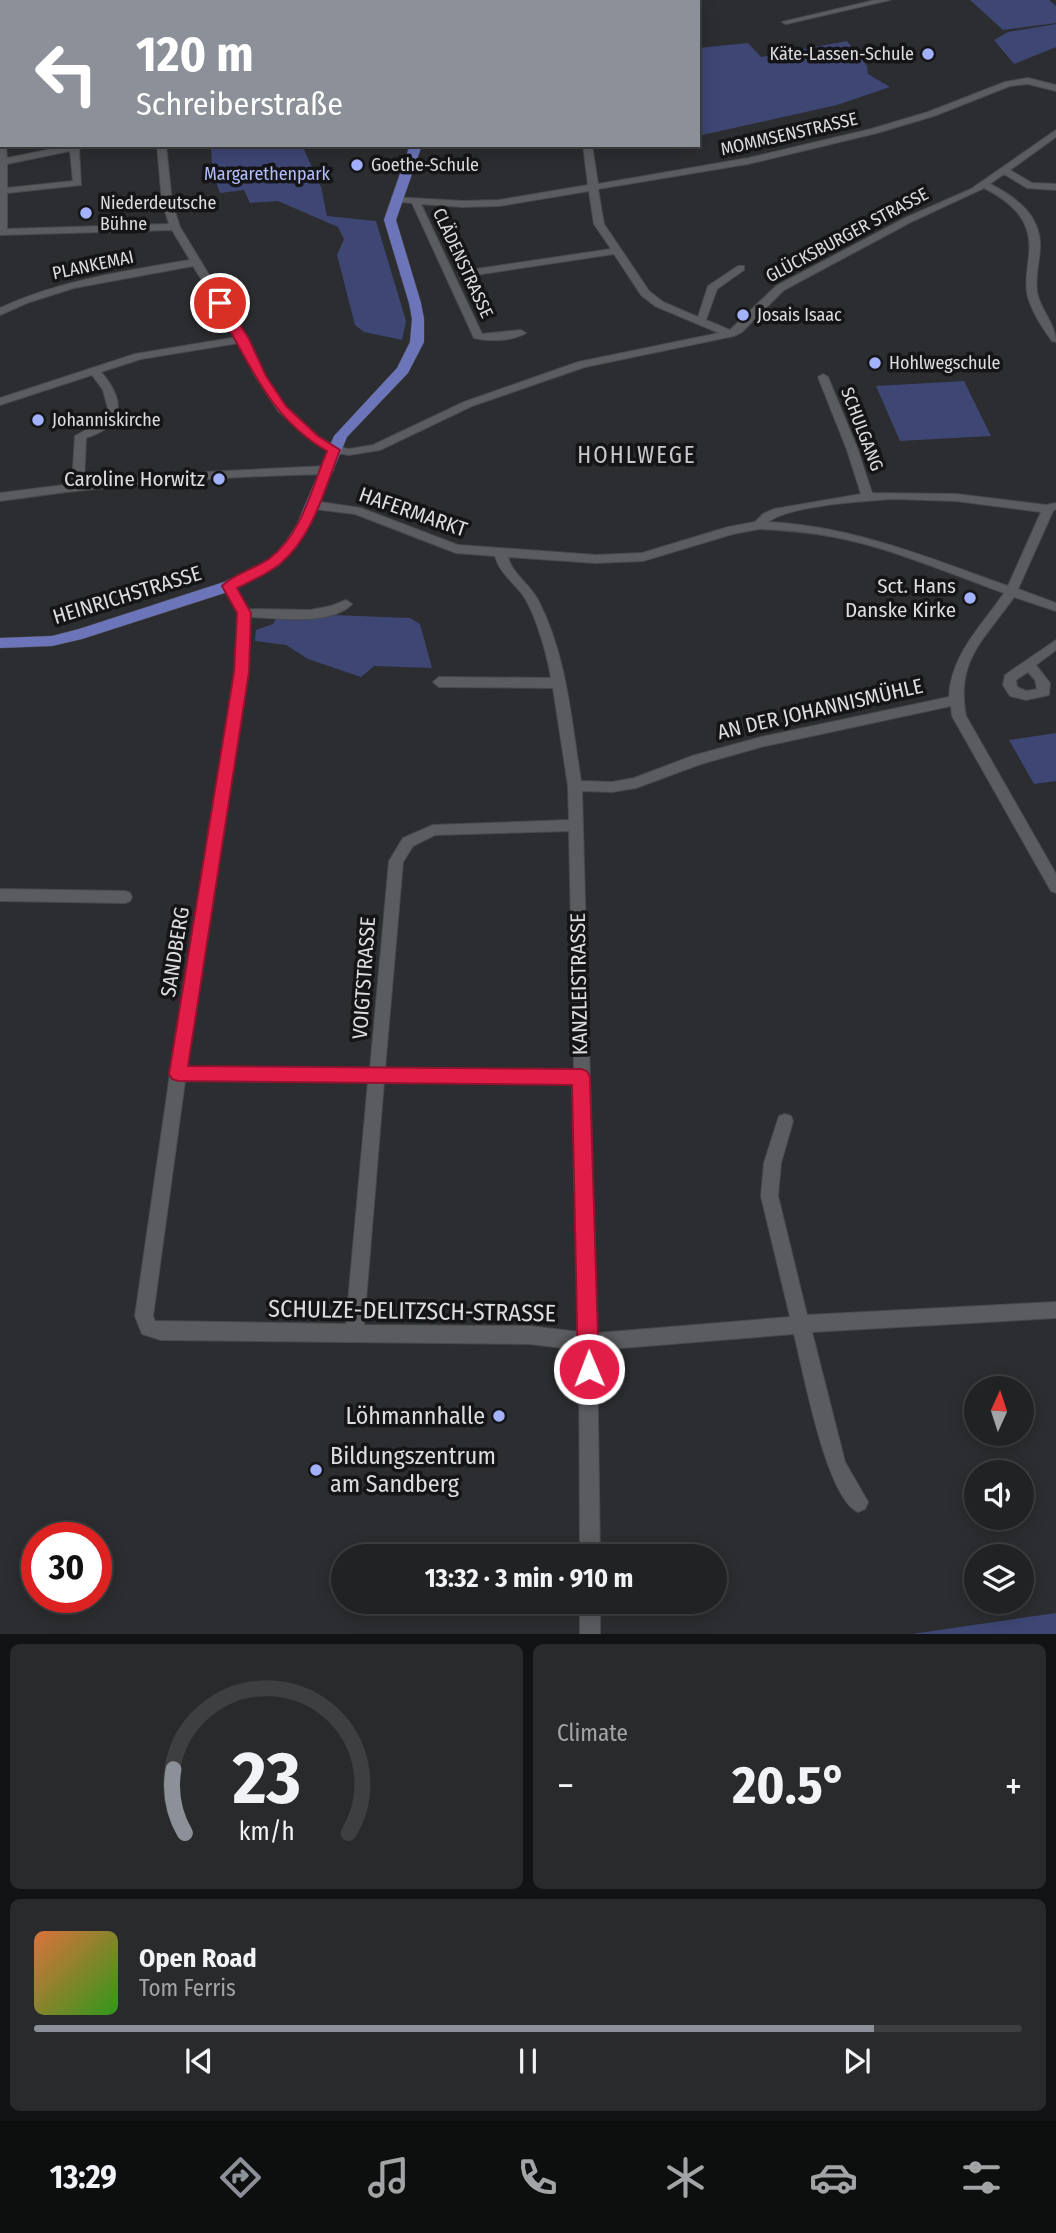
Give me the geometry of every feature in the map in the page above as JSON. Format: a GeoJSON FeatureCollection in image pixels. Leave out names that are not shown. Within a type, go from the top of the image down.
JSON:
{"type":"FeatureCollection","features":[{"type":"Feature","properties":{"kind":"main road","name":"HEINRICHSTRASSE"},"geometry":{"type":"LineString","coordinates":[[0,643],[52,640],[82,634],[229,586],[275,562],[304,524],[341,436],[403,370],[417,342],[418,319],[415,303],[390,225],[395,199],[415,147]]}},
{"type":"Feature","properties":{"kind":"street"},"geometry":{"type":"LineString","coordinates":[[786,22],[886,0]]}},
{"type":"Feature","properties":{"kind":"street","name":"MOMMSENSTRASSE"},"geometry":{"type":"LineString","coordinates":[[395,199],[499,202],[748,161],[920,118],[1024,78],[1056,88]]}},
{"type":"Feature","properties":{"kind":"street","name":"GLÜCKSBURGER STRASSE"},"geometry":{"type":"LineString","coordinates":[[334,450],[362,450],[389,443],[468,404],[582,365],[730,334],[738,330],[768,297],[792,280],[908,220],[984,186],[1056,133]]}},
{"type":"Feature","properties":{"kind":"street"},"geometry":{"type":"LineString","coordinates":[[2,147],[1,232],[175,226]]}},
{"type":"Feature","properties":{"kind":"street"},"geometry":{"type":"LineString","coordinates":[[2,162],[78,147]]}},
{"type":"Feature","properties":{"kind":"street"},"geometry":{"type":"LineString","coordinates":[[161,147],[166,195],[175,226],[243,339],[260,376],[282,409],[314,438],[334,450]]}},
{"type":"Feature","properties":{"kind":"street"},"geometry":{"type":"LineString","coordinates":[[587,147],[599,224],[650,298],[730,334]]}},
{"type":"Feature","properties":{"kind":"street"},"geometry":{"type":"LineString","coordinates":[[2,191],[78,183],[74,148]]}},
{"type":"Feature","properties":{"kind":"street"},"geometry":{"type":"LineString","coordinates":[[1003,170],[1030,186],[1056,187]]}},
{"type":"Feature","properties":{"kind":"street"},"geometry":{"type":"LineString","coordinates":[[984,186],[1010,201],[1031,222],[1035,233],[1033,294],[1056,339]]}},
{"type":"Feature","properties":{"kind":"street","name":"CLÄDENSTRASSE"},"geometry":{"type":"LineString","coordinates":[[415,200],[453,275],[478,336],[481,338],[521,332]]}},
{"type":"Feature","properties":{"kind":"street"},"geometry":{"type":"LineString","coordinates":[[469,273],[616,251]]}},
{"type":"Feature","properties":{"kind":"street","name":"PLANKEMAI"},"geometry":{"type":"LineString","coordinates":[[0,312],[48,292],[197,262]]}},
{"type":"Feature","properties":{"kind":"street"},"geometry":{"type":"LineString","coordinates":[[700,322],[712,288],[741,268]]}},
{"type":"Feature","properties":{"kind":"street"},"geometry":{"type":"LineString","coordinates":[[0,402],[159,351],[243,339]]}},
{"type":"Feature","properties":{"kind":"street"},"geometry":{"type":"LineString","coordinates":[[78,485],[81,436],[103,427],[113,411],[114,402],[105,383],[93,370]]}},
{"type":"Feature","properties":{"kind":"street","name":"SCHULGANG"},"geometry":{"type":"LineString","coordinates":[[823,377],[862,472],[867,495]]}},
{"type":"Feature","properties":{"kind":"street"},"geometry":{"type":"LineString","coordinates":[[0,497],[78,485],[202,475],[328,470]]}},
{"type":"Feature","properties":{"kind":"street"},"geometry":{"type":"LineString","coordinates":[[759,525],[773,513],[867,495],[947,495],[1052,507]]}},
{"type":"Feature","properties":{"kind":"street","name":"HAFERMARKT"},"geometry":{"type":"LineString","coordinates":[[313,505],[357,511],[456,549],[596,559],[643,557],[732,530],[759,525]]}},
{"type":"Feature","properties":{"kind":"street","name":"AN DER JOHANNISMÜHLE"},"geometry":{"type":"LineString","coordinates":[[575,786],[612,787],[636,783],[761,742],[923,705],[954,701],[954,680],[962,660],[1011,591],[1052,507]]}},
{"type":"Feature","properties":{"kind":"street"},"geometry":{"type":"LineString","coordinates":[[759,525],[835,533],[881,545],[1056,607]]}},
{"type":"Feature","properties":{"kind":"street","name":"KANZLEISTRASSE"},"geometry":{"type":"LineString","coordinates":[[500,554],[504,566],[532,599],[556,665],[575,786],[590,1544]]}},
{"type":"Feature","properties":{"kind":"street"},"geometry":{"type":"LineString","coordinates":[[229,586],[244,613],[315,612],[338,609],[346,604]]}},
{"type":"Feature","properties":{"kind":"street","name":"SANDBERG"},"geometry":{"type":"LineString","coordinates":[[148,1328],[144,1316],[178,1074],[241,672],[244,613]]}},
{"type":"Feature","properties":{"kind":"street"},"geometry":{"type":"LineString","coordinates":[[1031,662],[1056,644]]}},
{"type":"Feature","properties":{"kind":"street"},"geometry":{"type":"LineString","coordinates":[[439,682],[559,683]]}},
{"type":"Feature","properties":{"kind":"street"},"geometry":{"type":"LineString","coordinates":[[954,701],[959,716],[1056,887]]}},
{"type":"Feature","properties":{"kind":"street","name":"VOIGTSTRASSE"},"geometry":{"type":"LineString","coordinates":[[354,1333],[378,1074],[393,871],[401,851],[419,835],[442,829],[576,825]]}},
{"type":"Feature","properties":{"kind":"street"},"geometry":{"type":"LineString","coordinates":[[0,911],[4,896],[125,897]]}},
{"type":"Feature","properties":{"kind":"street"},"geometry":{"type":"LineString","coordinates":[[178,1074],[581,1077]]}},
{"type":"Feature","properties":{"kind":"street"},"geometry":{"type":"LineString","coordinates":[[785,1121],[768,1191],[836,1463],[858,1502]]}},
{"type":"Feature","properties":{"kind":"street","name":"SCHULZE-DELITZSCH-STRASSE"},"geometry":{"type":"LineString","coordinates":[[148,1328],[161,1331],[530,1335],[588,1342],[800,1325],[1056,1310]]}},
{"type":"Feature","properties":{"kind":"street"},"geometry":{"type":"LineString","coordinates":[[590,1614],[590,1634]]}},
{"type":"Feature","properties":{"kind":"green space"},"geometry":{"type":"Polygon","coordinates":[[[970,0],[1049,0],[1056,6],[1056,23],[1003,30],[970,0]]]}},
{"type":"Feature","properties":{"kind":"green space"},"geometry":{"type":"Polygon","coordinates":[[[1056,24],[1056,47],[1014,64],[994,40],[1008,32],[1056,24]]]}},
{"type":"Feature","properties":{"kind":"green space"},"geometry":{"type":"Polygon","coordinates":[[[847,41],[867,66],[868,74],[890,87],[837,105],[700,136],[700,48],[748,43],[761,57],[847,41]]]}},
{"type":"Feature","properties":{"kind":"green space","name":"Margarethenpark"},"geometry":{"type":"Polygon","coordinates":[[[211,147],[303,147],[321,187],[327,216],[376,221],[406,321],[402,340],[364,332],[355,325],[337,255],[344,239],[338,227],[278,201],[250,203],[244,190],[220,193],[212,170],[211,147]]]}},
{"type":"Feature","properties":{"kind":"green space"},"geometry":{"type":"Polygon","coordinates":[[[964,381],[991,436],[900,441],[876,386],[964,381]]]}},
{"type":"Feature","properties":{"kind":"green space"},"geometry":{"type":"Polygon","coordinates":[[[333,615],[410,618],[420,624],[432,668],[374,666],[361,677],[308,659],[286,645],[255,641],[256,630],[273,624],[276,618],[333,615]]]}},
{"type":"Feature","properties":{"kind":"green space"},"geometry":{"type":"Polygon","coordinates":[[[1056,733],[1056,781],[1034,784],[1009,740],[1056,733]]]}},
{"type":"Feature","properties":{"kind":"green space"},"geometry":{"type":"Polygon","coordinates":[[[1056,1613],[1056,1634],[912,1634],[1056,1613]]]}},
{"type":"Feature","properties":{"kind":"tunnel"},"geometry":{"type":"LineString","coordinates":[[458,275],[469,273]]}},
{"type":"Feature","properties":{"kind":"place","name":"Käte-Lassen-Schule"},"geometry":{"type":"Point","coordinates":[928,54]}},
{"type":"Feature","properties":{"kind":"place","name":"Goethe-Schule"},"geometry":{"type":"Point","coordinates":[357,165]}},
{"type":"Feature","properties":{"kind":"place","name":"Niederdeutsche Bühne"},"geometry":{"type":"Point","coordinates":[86,213]}},
{"type":"Feature","properties":{"kind":"place","name":"Josais Isaac"},"geometry":{"type":"Point","coordinates":[743,315]}},
{"type":"Feature","properties":{"kind":"place","name":"Hohlwegschule"},"geometry":{"type":"Point","coordinates":[875,363]}},
{"type":"Feature","properties":{"kind":"place","name":"Johanniskirche"},"geometry":{"type":"Point","coordinates":[38,420]}},
{"type":"Feature","properties":{"kind":"place","name":"Caroline Horwitz"},"geometry":{"type":"Point","coordinates":[219,479]}},
{"type":"Feature","properties":{"kind":"place","name":"Sct. Hans Danske Kirke"},"geometry":{"type":"Point","coordinates":[970,598]}},
{"type":"Feature","properties":{"kind":"place","name":"Löhmannhalle"},"geometry":{"type":"Point","coordinates":[499,1416]}},
{"type":"Feature","properties":{"kind":"place","name":"Bildungszentrum am Sandberg"},"geometry":{"type":"Point","coordinates":[316,1470]}},
{"type":"Feature","properties":{"kind":"district","name":"HOHLWEGE"},"geometry":{"type":"Point","coordinates":[637,455]}},
{"type":"Feature","properties":{"kind":"route"},"geometry":{"type":"LineString","coordinates":[[220,303],[243,339],[260,376],[282,409],[314,438],[334,450],[304,524],[291,544],[275,562],[229,586],[244,613],[241,672],[178,1074],[581,1077],[589,1369]]}}]}
